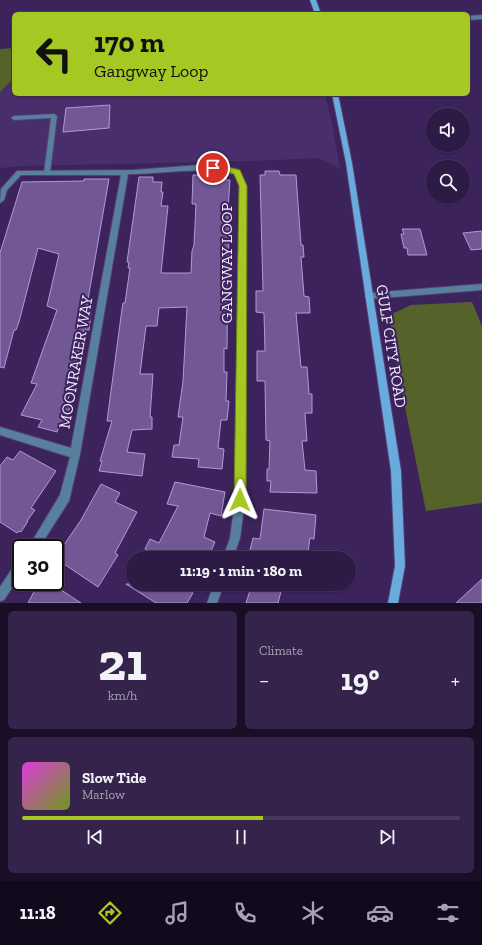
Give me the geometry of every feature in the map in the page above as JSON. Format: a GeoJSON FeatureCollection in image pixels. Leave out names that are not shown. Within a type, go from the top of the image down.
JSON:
{"type":"FeatureCollection","features":[{"type":"Feature","properties":{"kind":"street"},"geometry":{"type":"LineString","coordinates":[[312,0],[317,12]]}},
{"type":"Feature","properties":{"kind":"street"},"geometry":{"type":"LineString","coordinates":[[470,18],[482,17]]}},
{"type":"Feature","properties":{"kind":"street","name":"GULF CITY ROAD"},"geometry":{"type":"LineString","coordinates":[[335,96],[349,163],[396,471],[400,566],[392,603]]}},
{"type":"Feature","properties":{"kind":"street"},"geometry":{"type":"LineString","coordinates":[[14,118],[54,116],[48,173]]}},
{"type":"Feature","properties":{"kind":"street","name":"GANGWAY LOOP"},"geometry":{"type":"LineString","coordinates":[[0,200],[4,190],[19,173],[125,172],[224,168],[237,172],[243,186],[240,500],[235,538],[230,551]]}},
{"type":"Feature","properties":{"kind":"street","name":"MOONRAKER WAY"},"geometry":{"type":"LineString","coordinates":[[39,539],[65,497],[75,454],[125,172]]}},
{"type":"Feature","properties":{"kind":"street"},"geometry":{"type":"LineString","coordinates":[[369,296],[482,287]]}},
{"type":"Feature","properties":{"kind":"street"},"geometry":{"type":"LineString","coordinates":[[0,431],[75,454]]}},
{"type":"Feature","properties":{"kind":"street"},"geometry":{"type":"LineString","coordinates":[[0,596],[12,578]]}},
{"type":"Feature","properties":{"kind":"street"},"geometry":{"type":"LineString","coordinates":[[212,603],[216,591]]}},
{"type":"Feature","properties":{"kind":"shaded area"},"geometry":{"type":"Polygon","coordinates":[[[12,80],[12,96],[325,96],[340,169],[319,158],[254,161],[22,166],[0,168],[0,92],[12,80]]]}},
{"type":"Feature","properties":{"kind":"green space"},"geometry":{"type":"Polygon","coordinates":[[[12,48],[12,80],[0,92],[0,49],[12,48]]]}},
{"type":"Feature","properties":{"kind":"green space"},"geometry":{"type":"Polygon","coordinates":[[[472,302],[482,326],[482,503],[426,511],[390,333],[392,314],[411,305],[472,302]]]}},
{"type":"Feature","properties":{"kind":"building"},"geometry":{"type":"Polygon","coordinates":[[[110,105],[109,128],[63,132],[66,108],[110,105]]]}},
{"type":"Feature","properties":{"kind":"building"},"geometry":{"type":"Polygon","coordinates":[[[265,171],[279,171],[280,175],[296,175],[301,245],[303,245],[304,257],[301,257],[304,296],[309,297],[310,313],[296,313],[301,367],[307,367],[309,394],[312,394],[312,413],[305,413],[307,441],[302,441],[305,470],[316,471],[317,493],[270,492],[271,481],[267,481],[270,441],[266,440],[265,381],[257,381],[257,351],[265,351],[264,313],[256,312],[256,291],[263,291],[260,175],[265,175],[265,171]]]}},
{"type":"Feature","properties":{"kind":"building"},"geometry":{"type":"Polygon","coordinates":[[[193,175],[226,175],[226,180],[230,180],[228,210],[229,258],[227,349],[224,348],[224,372],[227,372],[226,401],[229,401],[227,420],[221,420],[218,448],[224,449],[222,469],[198,467],[199,459],[172,457],[174,445],[179,445],[183,417],[178,417],[183,381],[187,307],[159,308],[157,326],[146,326],[140,374],[153,374],[150,417],[152,417],[152,429],[132,430],[127,452],[145,454],[142,476],[99,471],[102,461],[100,461],[112,421],[107,421],[122,309],[123,303],[125,303],[130,268],[128,268],[129,262],[127,262],[139,177],[153,177],[153,182],[162,182],[161,192],[163,192],[161,206],[168,206],[161,273],[191,273],[196,204],[192,204],[193,175]]]}},
{"type":"Feature","properties":{"kind":"building"},"geometry":{"type":"Polygon","coordinates":[[[84,179],[109,179],[87,305],[92,305],[89,330],[84,330],[73,377],[75,377],[67,403],[71,404],[63,425],[60,424],[57,432],[38,427],[42,420],[21,415],[37,384],[31,383],[57,310],[47,306],[59,254],[38,248],[19,322],[16,330],[14,330],[4,368],[0,367],[0,253],[22,182],[84,181],[84,179]]]}},
{"type":"Feature","properties":{"kind":"building"},"geometry":{"type":"Polygon","coordinates":[[[402,229],[420,229],[427,255],[408,255],[407,248],[404,248],[401,234],[404,234],[402,229]]]}},
{"type":"Feature","properties":{"kind":"building"},"geometry":{"type":"Polygon","coordinates":[[[482,231],[482,249],[471,250],[463,233],[482,231]]]}},
{"type":"Feature","properties":{"kind":"building"},"geometry":{"type":"Polygon","coordinates":[[[20,451],[56,471],[31,508],[35,510],[21,532],[19,531],[17,533],[0,522],[0,466],[7,457],[13,460],[20,451]]]}},
{"type":"Feature","properties":{"kind":"building"},"geometry":{"type":"Polygon","coordinates":[[[175,482],[225,492],[221,516],[210,513],[204,537],[215,542],[211,551],[149,551],[145,549],[150,539],[159,543],[178,506],[167,504],[175,482]]]}},
{"type":"Feature","properties":{"kind":"building"},"geometry":{"type":"Polygon","coordinates":[[[101,484],[120,493],[115,502],[137,512],[115,553],[118,555],[98,587],[64,564],[64,545],[81,520],[101,484]]]}},
{"type":"Feature","properties":{"kind":"building"},"geometry":{"type":"Polygon","coordinates":[[[264,509],[316,515],[314,539],[310,538],[308,551],[250,551],[253,538],[260,539],[264,509]]]}},
{"type":"Feature","properties":{"kind":"building"},"geometry":{"type":"Polygon","coordinates":[[[482,579],[482,603],[456,603],[482,579]]]}},
{"type":"Feature","properties":{"kind":"building"},"geometry":{"type":"Polygon","coordinates":[[[34,591],[63,591],[81,603],[28,603],[34,591]]]}},
{"type":"Feature","properties":{"kind":"building"},"geometry":{"type":"Polygon","coordinates":[[[137,591],[190,591],[193,593],[187,603],[156,603],[137,591]]]}},
{"type":"Feature","properties":{"kind":"building"},"geometry":{"type":"Polygon","coordinates":[[[250,591],[281,591],[278,603],[246,603],[250,591]]]}},
{"type":"Feature","properties":{"kind":"route"},"geometry":{"type":"LineString","coordinates":[[213,168],[224,168],[237,172],[243,186],[240,500]]}}]}
